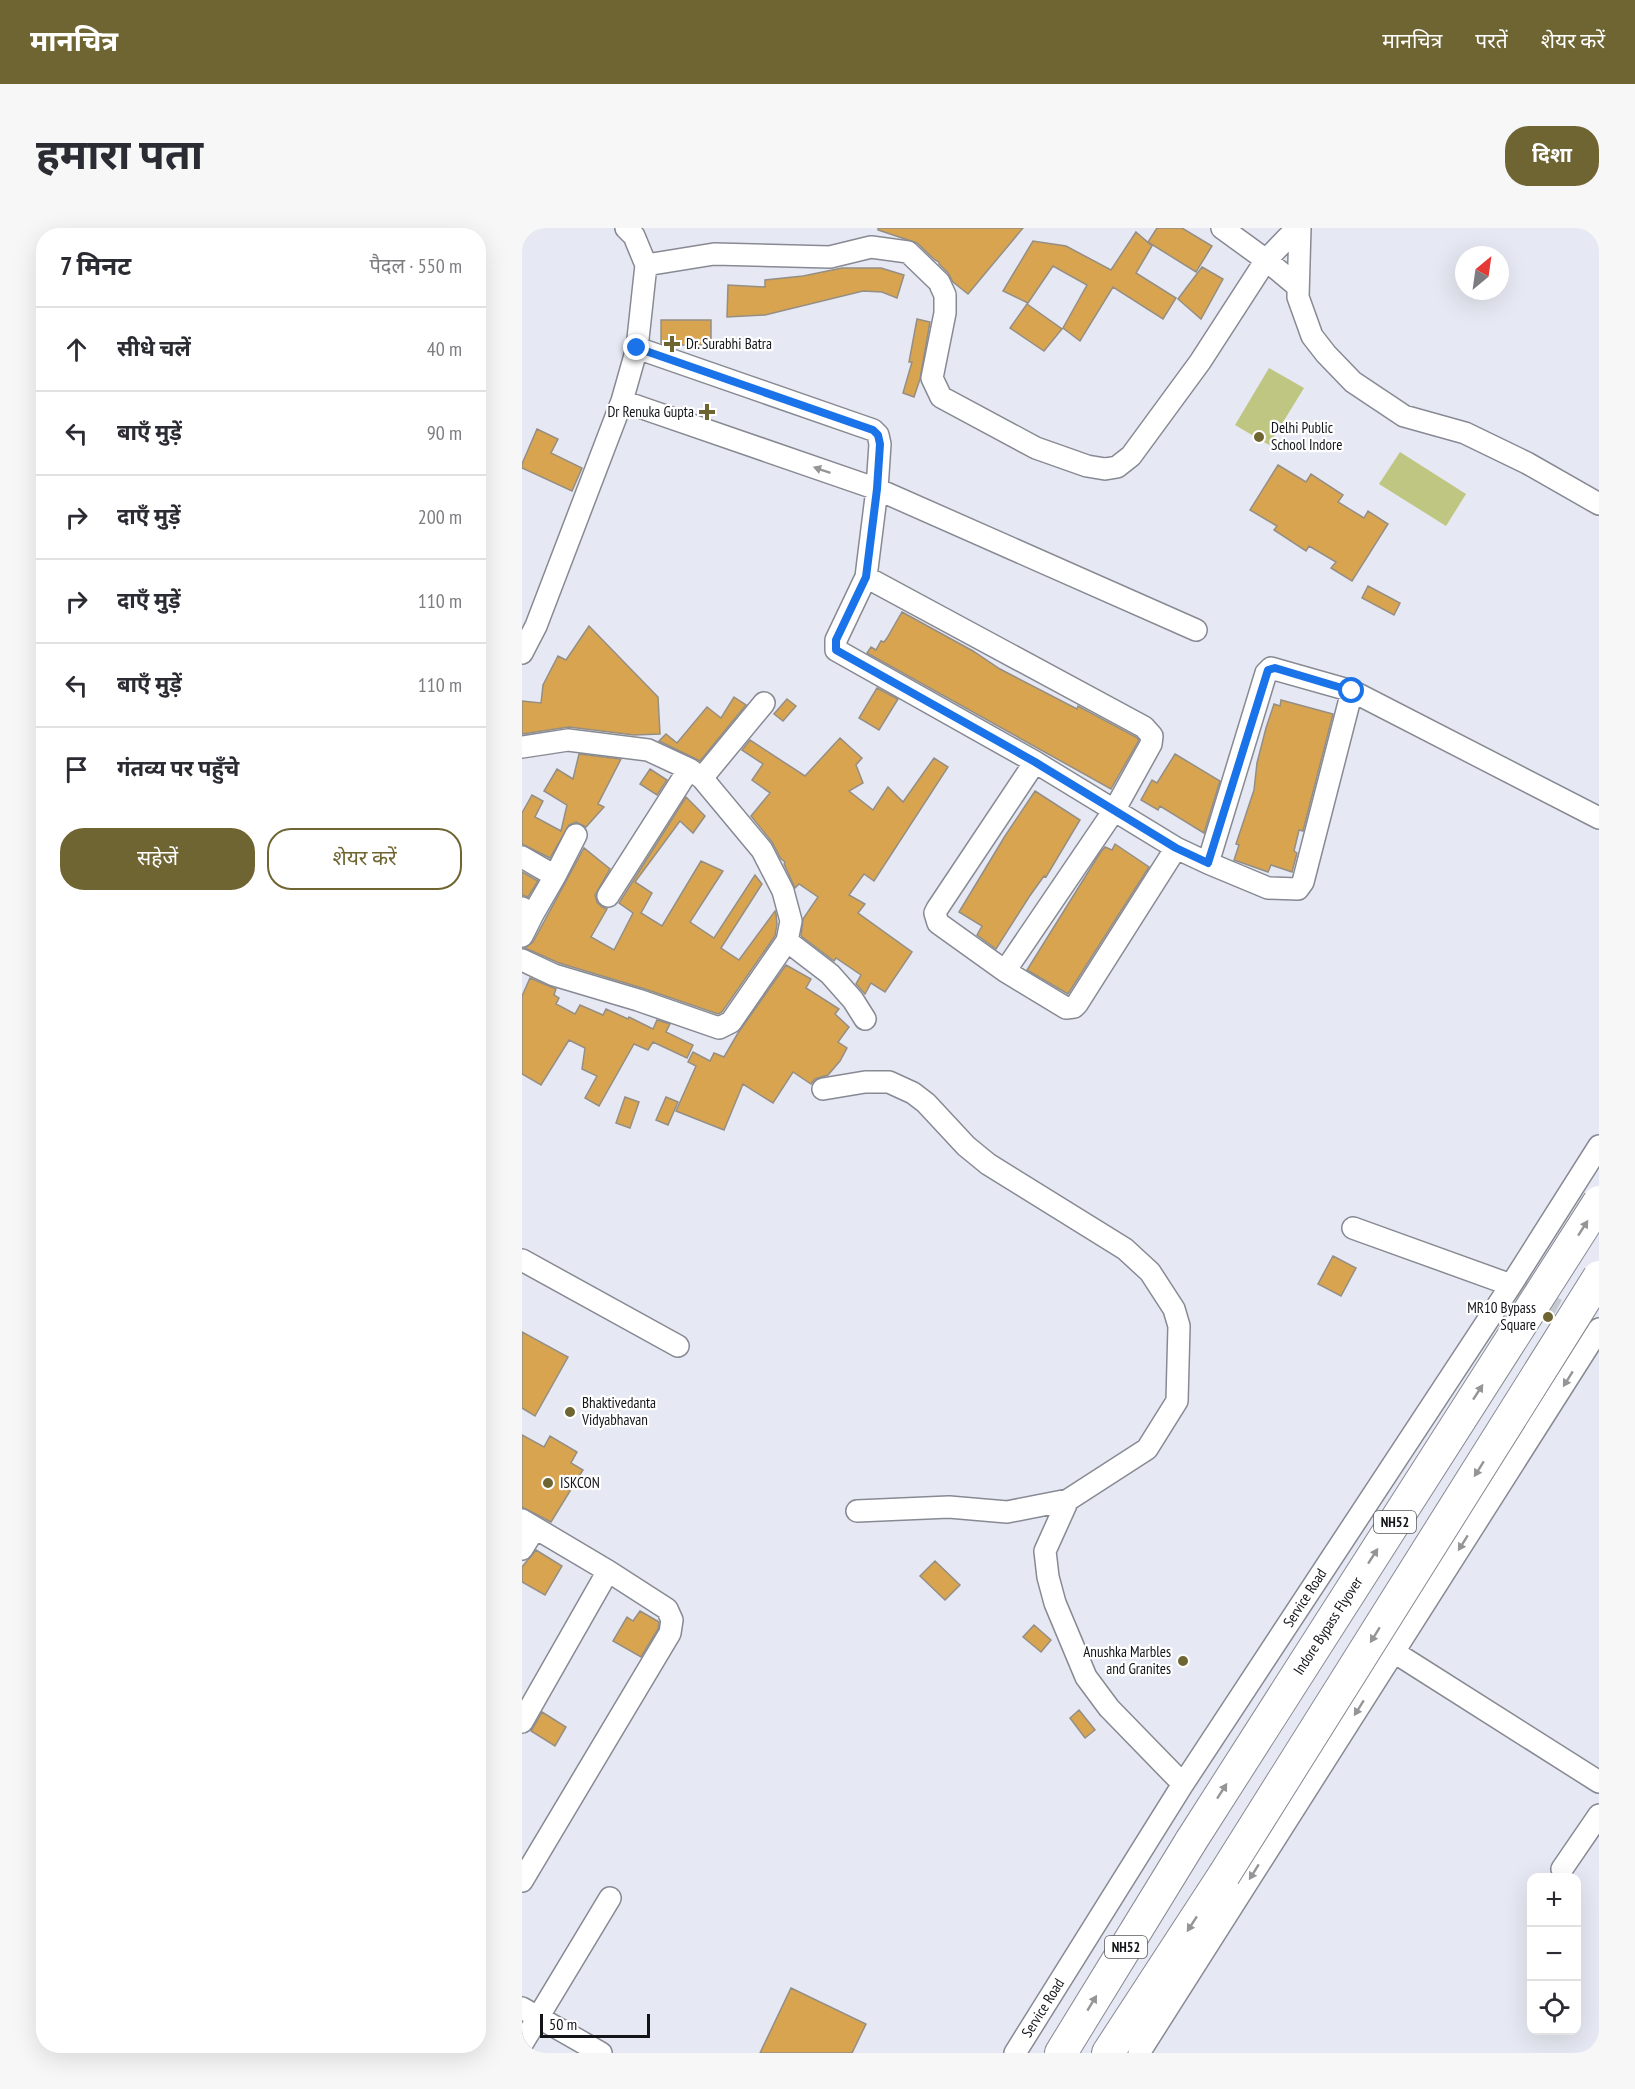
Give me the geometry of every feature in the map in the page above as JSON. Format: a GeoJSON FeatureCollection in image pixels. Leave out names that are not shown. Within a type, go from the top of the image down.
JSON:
{"type":"FeatureCollection","features":[{"type":"Feature","properties":{"kind":"highway","name":"Indore Bypass Flyover"},"geometry":{"type":"LineString","coordinates":[[1061,2053],[1191,1841],[1599,1202]]}},
{"type":"Feature","properties":{"kind":"highway","name":"NH52"},"geometry":{"type":"LineString","coordinates":[[1107,2053],[1224,1875],[1599,1277]]}},
{"type":"Feature","properties":{"kind":"highway"},"geometry":{"type":"LineString","coordinates":[[1130,2018],[1131,2053]]}},
{"type":"Feature","properties":{"kind":"street"},"geometry":{"type":"LineString","coordinates":[[522,653],[536,626],[621,401],[637,348],[646,265],[634,236],[626,228]]}},
{"type":"Feature","properties":{"kind":"street"},"geometry":{"type":"LineString","coordinates":[[1222,228],[1297,286]]}},
{"type":"Feature","properties":{"kind":"street"},"geometry":{"type":"LineString","coordinates":[[646,265],[714,254],[830,257],[874,237],[908,252],[939,282],[945,295],[945,313],[932,378],[941,397],[1036,448],[1087,466],[1105,469],[1117,467],[1131,456],[1200,362],[1266,260],[1298,228]]}},
{"type":"Feature","properties":{"kind":"street"},"geometry":{"type":"LineString","coordinates":[[1298,228],[1298,297],[1312,336],[1353,382],[1404,416],[1465,433],[1527,463],[1599,504]]}},
{"type":"Feature","properties":{"kind":"street"},"geometry":{"type":"LineString","coordinates":[[637,348],[873,430],[878,435],[880,444],[866,577],[836,640],[836,650],[1035,762],[1176,848],[1268,888],[1298,889],[1304,882],[1352,691]]}},
{"type":"Feature","properties":{"kind":"street"},"geometry":{"type":"LineString","coordinates":[[621,401],[877,489],[1196,630]]}},
{"type":"Feature","properties":{"kind":"street"},"geometry":{"type":"LineString","coordinates":[[866,577],[1149,731],[1152,736],[1151,744],[1115,809],[1005,971]]}},
{"type":"Feature","properties":{"kind":"street"},"geometry":{"type":"LineString","coordinates":[[1208,863],[1266,673],[1275,668],[1352,691],[1599,819]]}},
{"type":"Feature","properties":{"kind":"street"},"geometry":{"type":"LineString","coordinates":[[608,896],[695,773],[765,702]]}},
{"type":"Feature","properties":{"kind":"street"},"geometry":{"type":"LineString","coordinates":[[522,747],[568,740],[602,743],[648,750],[695,773],[762,850],[783,891],[791,921],[787,941],[731,1022],[719,1028],[638,1000],[554,975],[522,960]]}},
{"type":"Feature","properties":{"kind":"street"},"geometry":{"type":"LineString","coordinates":[[1035,762],[935,913],[938,923],[1005,971],[1066,1008],[1074,1007],[1176,848]]}},
{"type":"Feature","properties":{"kind":"street"},"geometry":{"type":"LineString","coordinates":[[522,936],[528,911],[555,876],[576,835]]}},
{"type":"Feature","properties":{"kind":"street"},"geometry":{"type":"LineString","coordinates":[[522,857],[555,876]]}},
{"type":"Feature","properties":{"kind":"street"},"geometry":{"type":"LineString","coordinates":[[787,941],[830,974],[853,1000],[865,1019]]}},
{"type":"Feature","properties":{"kind":"street"},"geometry":{"type":"LineString","coordinates":[[823,1089],[865,1082],[889,1082],[913,1093],[987,1164],[1125,1249],[1150,1272],[1174,1309],[1179,1326],[1177,1401],[1146,1449],[1068,1500],[1007,1512],[949,1507],[857,1511]]}},
{"type":"Feature","properties":{"kind":"street","name":"Service Road"},"geometry":{"type":"LineString","coordinates":[[1015,2053],[1183,1784],[1511,1285],[1599,1146]]}},
{"type":"Feature","properties":{"kind":"street"},"geometry":{"type":"LineString","coordinates":[[1353,1228],[1511,1285]]}},
{"type":"Feature","properties":{"kind":"street"},"geometry":{"type":"LineString","coordinates":[[522,1260],[678,1346]]}},
{"type":"Feature","properties":{"kind":"street"},"geometry":{"type":"LineString","coordinates":[[1140,2053],[1599,1330]]}},
{"type":"Feature","properties":{"kind":"street"},"geometry":{"type":"LineString","coordinates":[[1068,1500],[1045,1551],[1055,1603],[1086,1677],[1109,1708],[1183,1784]]}},
{"type":"Feature","properties":{"kind":"street"},"geometry":{"type":"LineString","coordinates":[[522,1549],[528,1524],[667,1609],[672,1620],[670,1633],[522,1881]]}},
{"type":"Feature","properties":{"kind":"street"},"geometry":{"type":"LineString","coordinates":[[522,1722],[608,1571]]}},
{"type":"Feature","properties":{"kind":"street"},"geometry":{"type":"LineString","coordinates":[[1394,1652],[1599,1782]]}},
{"type":"Feature","properties":{"kind":"street"},"geometry":{"type":"LineString","coordinates":[[1562,1869],[1599,1815]]}},
{"type":"Feature","properties":{"kind":"street"},"geometry":{"type":"LineString","coordinates":[[522,2044],[530,2012],[610,1898]]}},
{"type":"Feature","properties":{"kind":"street"},"geometry":{"type":"LineString","coordinates":[[530,2012],[601,2053]]}},
{"type":"Feature","properties":{"kind":"green space"},"geometry":{"type":"Polygon","coordinates":[[[1269,368],[1304,388],[1269,445],[1235,425],[1269,368]]]}},
{"type":"Feature","properties":{"kind":"green space"},"geometry":{"type":"Polygon","coordinates":[[[1400,452],[1466,494],[1446,526],[1379,484],[1400,452]]]}},
{"type":"Feature","properties":{"kind":"building"},"geometry":{"type":"Polygon","coordinates":[[[878,228],[1023,228],[968,294],[953,282],[939,262],[917,243],[878,230],[878,228]]]}},
{"type":"Feature","properties":{"kind":"building"},"geometry":{"type":"Polygon","coordinates":[[[1157,228],[1182,228],[1212,246],[1196,272],[1148,242],[1157,228]]]}},
{"type":"Feature","properties":{"kind":"building"},"geometry":{"type":"Polygon","coordinates":[[[1136,232],[1152,246],[1136,273],[1176,298],[1163,319],[1113,287],[1080,341],[1063,328],[1087,285],[1053,266],[1028,303],[1003,291],[1033,241],[1066,246],[1111,270],[1136,232]]]}},
{"type":"Feature","properties":{"kind":"building"},"geometry":{"type":"Polygon","coordinates":[[[1202,267],[1223,279],[1201,319],[1178,299],[1202,267]]]}},
{"type":"Feature","properties":{"kind":"building"},"geometry":{"type":"Polygon","coordinates":[[[842,268],[881,268],[904,275],[897,298],[882,292],[863,291],[765,315],[727,317],[728,285],[765,287],[765,280],[803,276],[842,268]]]}},
{"type":"Feature","properties":{"kind":"building"},"geometry":{"type":"Polygon","coordinates":[[[1027,304],[1062,329],[1044,351],[1010,328],[1027,304]]]}},
{"type":"Feature","properties":{"kind":"building"},"geometry":{"type":"Polygon","coordinates":[[[917,319],[930,322],[920,379],[914,397],[903,393],[912,362],[909,362],[917,319]]]}},
{"type":"Feature","properties":{"kind":"building"},"geometry":{"type":"Polygon","coordinates":[[[661,320],[711,320],[711,345],[661,343],[661,320]]]}},
{"type":"Feature","properties":{"kind":"building"},"geometry":{"type":"Polygon","coordinates":[[[537,429],[558,439],[551,453],[582,468],[572,491],[522,468],[537,429]]]}},
{"type":"Feature","properties":{"kind":"building"},"geometry":{"type":"Polygon","coordinates":[[[1278,465],[1306,482],[1311,474],[1343,495],[1338,502],[1364,518],[1368,511],[1388,524],[1352,581],[1331,568],[1336,562],[1309,546],[1306,551],[1274,530],[1277,526],[1250,510],[1278,465]]]}},
{"type":"Feature","properties":{"kind":"building"},"geometry":{"type":"Polygon","coordinates":[[[1368,586],[1400,603],[1394,615],[1362,598],[1368,586]]]}},
{"type":"Feature","properties":{"kind":"building"},"geometry":{"type":"Polygon","coordinates":[[[902,612],[973,651],[1000,669],[1136,737],[1139,740],[1111,789],[867,653],[871,647],[876,650],[881,641],[884,642],[902,612]]]}},
{"type":"Feature","properties":{"kind":"building"},"geometry":{"type":"Polygon","coordinates":[[[589,626],[658,697],[660,734],[634,735],[569,727],[522,734],[522,701],[541,703],[543,685],[558,656],[566,660],[589,626]]]}},
{"type":"Feature","properties":{"kind":"building"},"geometry":{"type":"Polygon","coordinates":[[[877,688],[898,699],[879,730],[859,718],[877,688]]]}},
{"type":"Feature","properties":{"kind":"building"},"geometry":{"type":"Polygon","coordinates":[[[734,697],[746,705],[700,761],[659,741],[666,734],[677,743],[707,707],[721,718],[734,697]]]}},
{"type":"Feature","properties":{"kind":"building"},"geometry":{"type":"Polygon","coordinates":[[[787,699],[796,706],[783,721],[774,714],[787,699]]]}},
{"type":"Feature","properties":{"kind":"building"},"geometry":{"type":"Polygon","coordinates":[[[1281,700],[1333,714],[1303,831],[1299,830],[1294,851],[1297,853],[1292,872],[1271,865],[1268,872],[1234,860],[1239,845],[1236,844],[1254,790],[1257,763],[1266,728],[1274,704],[1280,706],[1281,700]]]}},
{"type":"Feature","properties":{"kind":"building"},"geometry":{"type":"Polygon","coordinates":[[[840,738],[862,758],[856,765],[863,783],[849,791],[873,810],[888,787],[903,802],[934,758],[948,767],[874,881],[864,874],[849,895],[865,904],[858,913],[912,952],[885,992],[871,983],[865,994],[856,984],[861,975],[836,958],[834,961],[801,936],[803,919],[818,897],[799,884],[795,888],[785,862],[751,816],[770,793],[752,780],[763,764],[742,750],[750,740],[805,776],[840,738]]]}},
{"type":"Feature","properties":{"kind":"building"},"geometry":{"type":"Polygon","coordinates":[[[579,754],[621,759],[598,804],[604,807],[586,827],[576,822],[569,825],[550,858],[522,844],[522,813],[532,795],[543,801],[535,817],[561,831],[567,805],[544,791],[557,769],[573,779],[579,754]]]}},
{"type":"Feature","properties":{"kind":"building"},"geometry":{"type":"Polygon","coordinates":[[[1175,754],[1220,781],[1204,833],[1160,806],[1158,810],[1141,800],[1152,780],[1157,783],[1175,754]]]}},
{"type":"Feature","properties":{"kind":"building"},"geometry":{"type":"Polygon","coordinates":[[[650,769],[667,780],[657,795],[640,784],[650,769]]]}},
{"type":"Feature","properties":{"kind":"building"},"geometry":{"type":"Polygon","coordinates":[[[1035,791],[1080,820],[1046,877],[1044,876],[1029,897],[996,949],[977,935],[982,926],[959,912],[1035,791]]]}},
{"type":"Feature","properties":{"kind":"building"},"geometry":{"type":"Polygon","coordinates":[[[686,797],[705,816],[693,833],[680,821],[635,882],[652,893],[641,913],[662,926],[701,861],[723,871],[690,922],[714,938],[755,875],[762,884],[721,948],[739,960],[775,911],[776,914],[775,936],[722,1012],[718,1014],[559,963],[525,948],[533,942],[584,848],[610,869],[595,895],[597,902],[607,909],[591,937],[614,950],[633,913],[619,903],[686,797]]]}},
{"type":"Feature","properties":{"kind":"building"},"geometry":{"type":"Polygon","coordinates":[[[1115,844],[1149,867],[1068,994],[1027,970],[1100,853],[1105,847],[1112,850],[1115,844]]]}},
{"type":"Feature","properties":{"kind":"building"},"geometry":{"type":"Polygon","coordinates":[[[522,872],[538,881],[528,897],[522,895],[522,872]]]}},
{"type":"Feature","properties":{"kind":"building"},"geometry":{"type":"Polygon","coordinates":[[[786,965],[811,979],[806,988],[839,1009],[835,1014],[849,1027],[838,1042],[847,1048],[840,1061],[828,1075],[815,1079],[811,1084],[793,1072],[773,1103],[743,1084],[724,1130],[676,1111],[696,1066],[688,1062],[693,1052],[710,1061],[714,1053],[724,1057],[738,1033],[786,965]]]}},
{"type":"Feature","properties":{"kind":"building"},"geometry":{"type":"Polygon","coordinates":[[[530,978],[556,989],[554,995],[559,998],[556,1004],[575,1014],[580,1005],[603,1015],[606,1009],[653,1029],[657,1020],[670,1024],[666,1032],[693,1045],[687,1058],[653,1042],[648,1050],[634,1044],[599,1106],[585,1098],[597,1076],[582,1069],[585,1048],[569,1040],[541,1085],[522,1074],[522,996],[530,978]]]}},
{"type":"Feature","properties":{"kind":"building"},"geometry":{"type":"Polygon","coordinates":[[[625,1097],[639,1102],[630,1128],[616,1123],[625,1097]]]}},
{"type":"Feature","properties":{"kind":"building"},"geometry":{"type":"Polygon","coordinates":[[[666,1097],[678,1102],[668,1125],[656,1120],[666,1097]]]}},
{"type":"Feature","properties":{"kind":"building"},"geometry":{"type":"Polygon","coordinates":[[[1333,1256],[1356,1268],[1341,1296],[1318,1284],[1333,1256]]]}},
{"type":"Feature","properties":{"kind":"building"},"geometry":{"type":"Polygon","coordinates":[[[522,1332],[568,1357],[535,1416],[522,1408],[522,1332]]]}},
{"type":"Feature","properties":{"kind":"building","name":"ISKCON"},"geometry":{"type":"Polygon","coordinates":[[[522,1435],[544,1447],[550,1436],[577,1452],[571,1463],[583,1470],[551,1522],[522,1507],[522,1435]]]}},
{"type":"Feature","properties":{"kind":"building"},"geometry":{"type":"Polygon","coordinates":[[[536,1550],[562,1566],[545,1595],[522,1582],[522,1567],[536,1550]]]}},
{"type":"Feature","properties":{"kind":"building"},"geometry":{"type":"Polygon","coordinates":[[[935,1561],[960,1585],[945,1600],[920,1576],[935,1561]]]}},
{"type":"Feature","properties":{"kind":"building"},"geometry":{"type":"Polygon","coordinates":[[[640,1611],[659,1622],[658,1629],[641,1657],[613,1641],[627,1617],[633,1621],[640,1611]]]}},
{"type":"Feature","properties":{"kind":"building"},"geometry":{"type":"Polygon","coordinates":[[[1034,1625],[1051,1640],[1041,1652],[1023,1637],[1034,1625]]]}},
{"type":"Feature","properties":{"kind":"building"},"geometry":{"type":"Polygon","coordinates":[[[1079,1710],[1095,1730],[1085,1738],[1070,1718],[1079,1710]]]}},
{"type":"Feature","properties":{"kind":"building"},"geometry":{"type":"Polygon","coordinates":[[[542,1712],[566,1727],[555,1746],[531,1731],[542,1712]]]}},
{"type":"Feature","properties":{"kind":"building"},"geometry":{"type":"Polygon","coordinates":[[[791,1988],[866,2024],[852,2053],[760,2053],[791,1988]]]}},
{"type":"Feature","properties":{"kind":"tunnel"},"geometry":{"type":"LineString","coordinates":[[1511,1285],[1598,1331]]}},
{"type":"Feature","properties":{"kind":"place","name":"Dr. Surabhi Batra"},"geometry":{"type":"Point","coordinates":[672,344]}},
{"type":"Feature","properties":{"kind":"place","name":"Dr Renuka Gupta"},"geometry":{"type":"Point","coordinates":[707,412]}},
{"type":"Feature","properties":{"kind":"place","name":"Delhi Public School Indore"},"geometry":{"type":"Point","coordinates":[1259,437]}},
{"type":"Feature","properties":{"kind":"place","name":"MR10 Bypass Square"},"geometry":{"type":"Point","coordinates":[1548,1317]}},
{"type":"Feature","properties":{"kind":"place","name":"Bhaktivedanta Vidyabhavan"},"geometry":{"type":"Point","coordinates":[570,1412]}},
{"type":"Feature","properties":{"kind":"place","name":"ISKCON"},"geometry":{"type":"Point","coordinates":[548,1483]}},
{"type":"Feature","properties":{"kind":"place","name":"Anushka Marbles and Granites"},"geometry":{"type":"Point","coordinates":[1183,1661]}},
{"type":"Feature","properties":{"kind":"route"},"geometry":{"type":"LineString","coordinates":[[637,348],[873,430],[878,435],[880,444],[866,577],[836,640],[836,650],[1035,762],[1176,848],[1208,863],[1268,670],[1275,668],[1352,691]]}}]}
